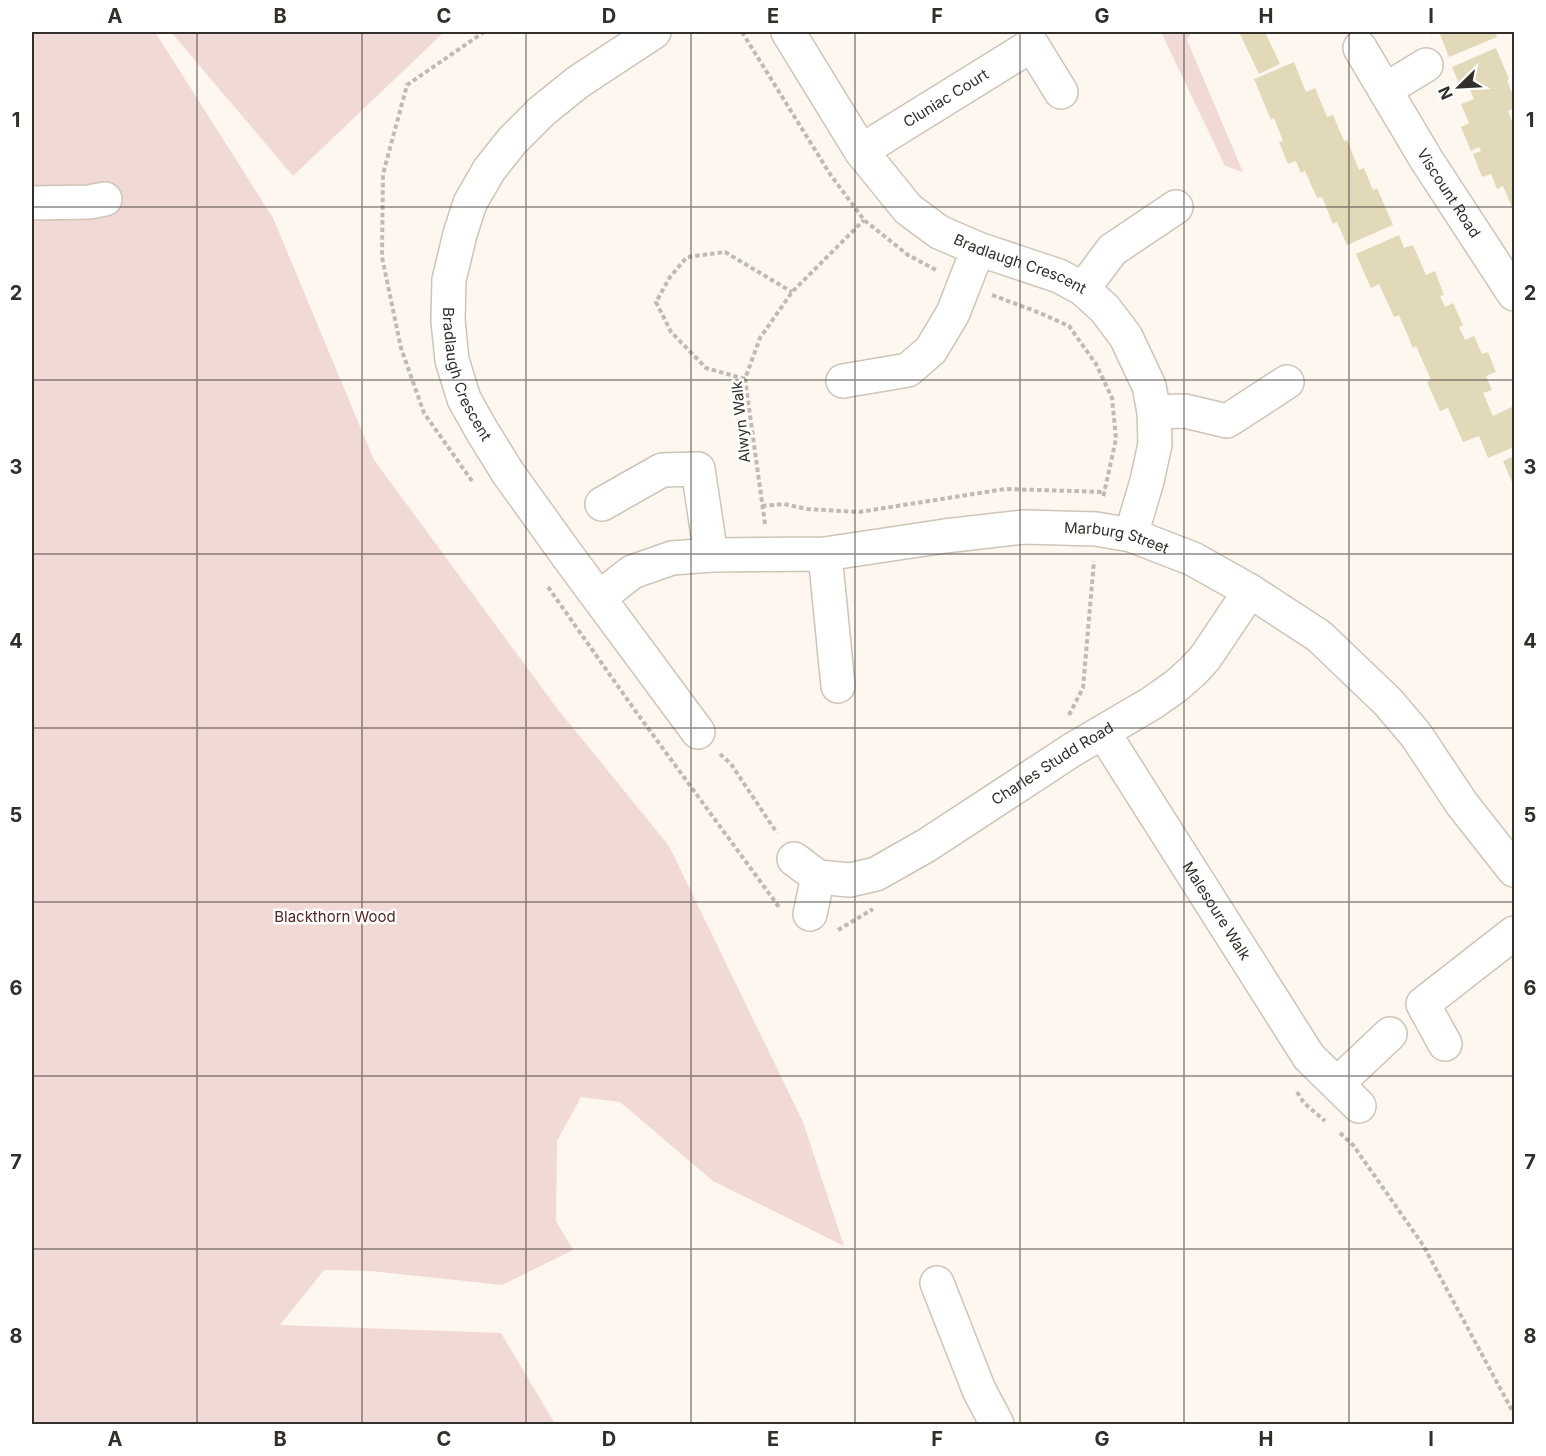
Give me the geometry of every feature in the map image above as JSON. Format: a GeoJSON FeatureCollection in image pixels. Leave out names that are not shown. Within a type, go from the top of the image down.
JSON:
{"type":"FeatureCollection","features":[{"type":"Feature","properties":{"kind":"street","name":"Bradlaugh Crescent"},"geometry":{"type":"LineString","coordinates":[[654,32],[578,82],[542,111],[512,141],[489,170],[470,203],[460,234],[449,280],[448,320],[452,360],[464,399],[482,431],[508,472],[698,732]]}},
{"type":"Feature","properties":{"kind":"street","name":"Bradlaugh Crescent"},"geometry":{"type":"LineString","coordinates":[[788,32],[861,151],[908,209],[939,232],[978,249],[1059,276],[1083,290],[1105,309],[1126,337],[1149,386],[1155,412],[1155,444],[1131,535]]}},
{"type":"Feature","properties":{"kind":"street","name":"Cluniac Court"},"geometry":{"type":"LineString","coordinates":[[861,151],[1028,38],[1061,92]]}},
{"type":"Feature","properties":{"kind":"street","name":"Viscount Road"},"geometry":{"type":"LineString","coordinates":[[1360,48],[1426,159],[1515,294]]}},
{"type":"Feature","properties":{"kind":"street"},"geometry":{"type":"LineString","coordinates":[[1385,90],[1426,66]]}},
{"type":"Feature","properties":{"kind":"street"},"geometry":{"type":"LineString","coordinates":[[32,203],[89,202],[105,199]]}},
{"type":"Feature","properties":{"kind":"street"},"geometry":{"type":"LineString","coordinates":[[1083,290],[1112,250],[1176,207]]}},
{"type":"Feature","properties":{"kind":"street"},"geometry":{"type":"LineString","coordinates":[[843,381],[908,370],[932,350],[953,314],[978,249]]}},
{"type":"Feature","properties":{"kind":"street"},"geometry":{"type":"LineString","coordinates":[[1155,412],[1185,411],[1227,421],[1287,382]]}},
{"type":"Feature","properties":{"kind":"street"},"geometry":{"type":"LineString","coordinates":[[602,504],[662,470],[698,469],[711,555]]}},
{"type":"Feature","properties":{"kind":"street","name":"Marburg Street"},"geometry":{"type":"LineString","coordinates":[[599,598],[632,572],[672,558],[711,555],[825,554],[1024,527],[1096,529],[1131,535],[1193,559],[1250,591],[1319,636],[1388,702],[1416,735],[1462,804],[1515,870]]}},
{"type":"Feature","properties":{"kind":"street"},"geometry":{"type":"LineString","coordinates":[[825,554],[838,686]]}},
{"type":"Feature","properties":{"kind":"street","name":"Charles Studd Road"},"geometry":{"type":"LineString","coordinates":[[806,868],[850,880],[876,874],[927,845],[1072,750],[1152,703],[1192,672],[1205,658],[1250,591]]}},
{"type":"Feature","properties":{"kind":"street","name":"Malesoure Walk"},"geometry":{"type":"LineString","coordinates":[[1103,732],[1309,1057],[1348,1095],[1390,1035]]}},
{"type":"Feature","properties":{"kind":"street"},"geometry":{"type":"LineString","coordinates":[[806,868],[809,918]]}},
{"type":"Feature","properties":{"kind":"street"},"geometry":{"type":"LineString","coordinates":[[1445,1044],[1424,1004],[1515,933]]}},
{"type":"Feature","properties":{"kind":"street"},"geometry":{"type":"LineString","coordinates":[[936,1283],[979,1390],[997,1425]]}},
{"type":"Feature","properties":{"kind":"path"},"geometry":{"type":"LineString","coordinates":[[478,489],[424,413],[401,348],[382,257],[383,174],[407,85],[484,32]]}},
{"type":"Feature","properties":{"kind":"path"},"geometry":{"type":"LineString","coordinates":[[742,32],[830,174],[864,220],[908,255],[965,286],[1069,326],[1096,364],[1112,398],[1116,439],[1096,529],[1083,688],[1060,731],[1072,750]]}},
{"type":"Feature","properties":{"kind":"path","name":"Alwyn Walk"},"geometry":{"type":"LineString","coordinates":[[769,555],[746,379],[760,338],[792,292],[864,220]]}},
{"type":"Feature","properties":{"kind":"path"},"geometry":{"type":"LineString","coordinates":[[746,379],[706,368],[671,332],[656,302],[670,277],[687,257],[725,252],[792,292]]}},
{"type":"Feature","properties":{"kind":"path"},"geometry":{"type":"LineString","coordinates":[[762,506],[784,504],[807,509],[859,512],[1005,489],[1105,492]]}},
{"type":"Feature","properties":{"kind":"path"},"geometry":{"type":"LineString","coordinates":[[546,585],[634,709],[809,918],[876,908]]}},
{"type":"Feature","properties":{"kind":"path"},"geometry":{"type":"LineString","coordinates":[[698,732],[731,764],[806,868]]}},
{"type":"Feature","properties":{"kind":"path"},"geometry":{"type":"LineString","coordinates":[[1291,1083],[1304,1103],[1329,1124]]}},
{"type":"Feature","properties":{"kind":"path"},"geometry":{"type":"LineString","coordinates":[[1337,1131],[1353,1145],[1423,1245],[1515,1414]]}},
{"type":"Feature","properties":{"kind":"green space","name":"Blackthorn Wood"},"geometry":{"type":"Polygon","coordinates":[[[32,32],[155,32],[273,218],[374,460],[556,707],[669,846],[803,1122],[844,1246],[713,1181],[620,1102],[581,1097],[557,1141],[556,1221],[573,1250],[502,1285],[371,1271],[324,1270],[280,1325],[501,1333],[555,1424],[32,1424],[32,32]]]}},
{"type":"Feature","properties":{"kind":"green space"},"geometry":{"type":"Polygon","coordinates":[[[171,32],[444,32],[293,176],[171,32]]]}},
{"type":"Feature","properties":{"kind":"green space"},"geometry":{"type":"Polygon","coordinates":[[[1161,32],[1192,32],[1187,40],[1243,172],[1225,166],[1161,32]]]}},
{"type":"Feature","properties":{"kind":"building"},"geometry":{"type":"Polygon","coordinates":[[[1239,32],[1265,32],[1280,64],[1259,74],[1239,32]]]}},
{"type":"Feature","properties":{"kind":"building"},"geometry":{"type":"Polygon","coordinates":[[[1439,32],[1495,32],[1497,37],[1449,57],[1439,32]]]}},
{"type":"Feature","properties":{"kind":"building"},"geometry":{"type":"Polygon","coordinates":[[[1496,48],[1514,98],[1514,108],[1508,111],[1514,126],[1514,212],[1503,186],[1497,189],[1491,174],[1482,177],[1473,154],[1481,151],[1479,147],[1471,151],[1461,127],[1469,123],[1461,104],[1474,99],[1469,88],[1462,90],[1452,67],[1496,48]]]}},
{"type":"Feature","properties":{"kind":"building"},"geometry":{"type":"Polygon","coordinates":[[[1294,62],[1306,92],[1315,88],[1327,117],[1333,115],[1344,141],[1347,140],[1359,170],[1364,168],[1373,190],[1377,188],[1393,225],[1347,245],[1337,222],[1333,224],[1322,197],[1317,198],[1305,171],[1301,173],[1296,161],[1288,164],[1279,142],[1283,141],[1274,118],[1271,120],[1254,79],[1294,62]]]}},
{"type":"Feature","properties":{"kind":"building"},"geometry":{"type":"Polygon","coordinates":[[[1399,235],[1404,248],[1413,245],[1426,275],[1435,271],[1444,295],[1440,296],[1445,307],[1453,303],[1463,325],[1459,327],[1465,340],[1474,336],[1482,354],[1488,352],[1496,372],[1486,376],[1492,390],[1483,393],[1493,416],[1514,406],[1514,447],[1488,458],[1479,436],[1463,442],[1448,408],[1440,411],[1427,382],[1431,380],[1416,346],[1413,348],[1399,315],[1394,317],[1379,284],[1371,288],[1356,254],[1399,235]]]}},
{"type":"Feature","properties":{"kind":"building"},"geometry":{"type":"Polygon","coordinates":[[[1514,456],[1514,487],[1503,461],[1514,456]]]}}]}
